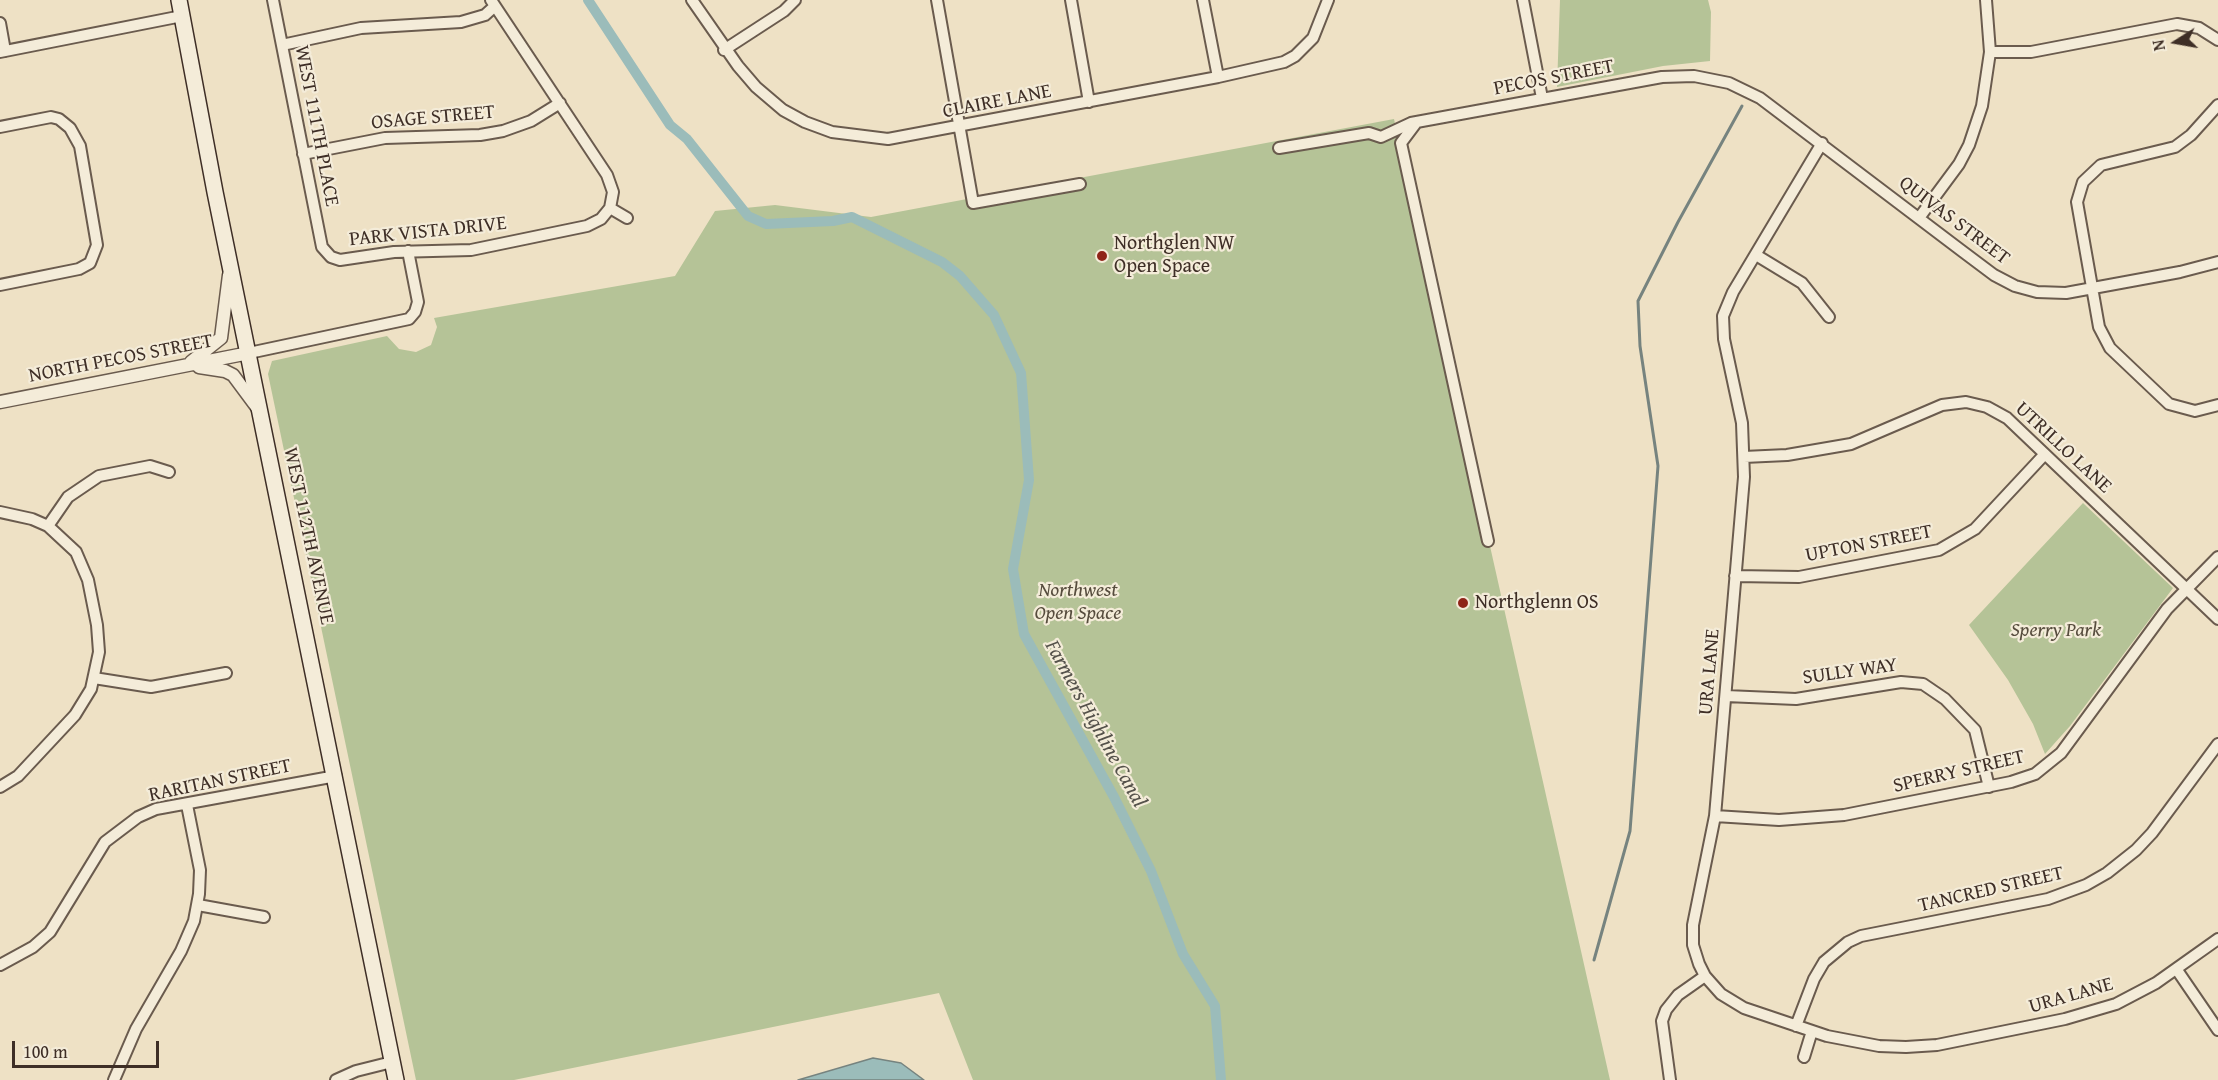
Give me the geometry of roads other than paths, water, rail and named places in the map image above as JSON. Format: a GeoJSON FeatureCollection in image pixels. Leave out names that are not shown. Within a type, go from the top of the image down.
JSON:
{"type":"FeatureCollection","features":[{"type":"Feature","properties":{"kind":"main road","name":"WEST 112TH AVENUE"},"geometry":{"type":"LineString","coordinates":[[179,0],[230,265],[336,776],[396,1080]]}},
{"type":"Feature","properties":{"kind":"street","name":"WEST 111TH PLACE"},"geometry":{"type":"LineString","coordinates":[[273,0],[322,247],[331,257]]}},
{"type":"Feature","properties":{"kind":"street","name":"CLAIRE LANE"},"geometry":{"type":"LineString","coordinates":[[693,0],[724,50],[773,103],[817,127],[857,137],[888,139],[1265,68],[1295,56],[1316,32],[1328,0]]}},
{"type":"Feature","properties":{"kind":"street"},"geometry":{"type":"LineString","coordinates":[[724,50],[784,11],[795,0]]}},
{"type":"Feature","properties":{"kind":"street"},"geometry":{"type":"LineString","coordinates":[[937,0],[973,203],[1080,184]]}},
{"type":"Feature","properties":{"kind":"street"},"geometry":{"type":"LineString","coordinates":[[1071,0],[1089,102]]}},
{"type":"Feature","properties":{"kind":"street"},"geometry":{"type":"LineString","coordinates":[[1203,0],[1218,77]]}},
{"type":"Feature","properties":{"kind":"street"},"geometry":{"type":"LineString","coordinates":[[1524,0],[1542,98]]}},
{"type":"Feature","properties":{"kind":"street"},"geometry":{"type":"LineString","coordinates":[[1919,218],[1948,181],[1969,145],[1982,106],[1990,52],[1986,0]]}},
{"type":"Feature","properties":{"kind":"street"},"geometry":{"type":"LineString","coordinates":[[282,45],[361,28],[475,19],[493,3],[611,184],[610,208],[627,218]]}},
{"type":"Feature","properties":{"kind":"street"},"geometry":{"type":"LineString","coordinates":[[0,23],[3,52],[182,16]]}},
{"type":"Feature","properties":{"kind":"street"},"geometry":{"type":"LineString","coordinates":[[1990,52],[2031,52],[2177,24],[2199,28],[2218,40]]}},
{"type":"Feature","properties":{"kind":"street","name":"PECOS STREET"},"geometry":{"type":"LineString","coordinates":[[1279,148],[1369,133],[1381,136],[1416,123],[1542,98],[1662,77],[1694,76],[1742,89],[1767,103],[1822,143]]}},
{"type":"Feature","properties":{"kind":"street","name":"OSAGE STREET"},"geometry":{"type":"LineString","coordinates":[[303,154],[385,138],[480,135],[503,131],[531,121],[560,103]]}},
{"type":"Feature","properties":{"kind":"street"},"geometry":{"type":"LineString","coordinates":[[2218,105],[2182,143],[2160,151],[2106,162],[2095,169],[2083,182],[2078,194],[2077,209],[2103,338],[2110,348],[2159,396],[2174,406],[2189,410],[2218,405]]}},
{"type":"Feature","properties":{"kind":"street"},"geometry":{"type":"LineString","coordinates":[[0,126],[51,117],[66,123],[75,134],[86,176],[97,245],[90,263],[79,269],[0,285]]}},
{"type":"Feature","properties":{"kind":"street"},"geometry":{"type":"LineString","coordinates":[[1416,123],[1401,143],[1488,541]]}},
{"type":"Feature","properties":{"kind":"street","name":"QUIVAS STREET"},"geometry":{"type":"LineString","coordinates":[[1822,143],[1994,275],[2015,286],[2052,294],[2092,289],[2180,272],[2218,262]]}},
{"type":"Feature","properties":{"kind":"street","name":"URA LANE"},"geometry":{"type":"LineString","coordinates":[[1822,143],[1733,292],[1723,316],[1724,339],[1742,423],[1744,457],[1715,816],[1692,925],[1695,955],[1705,976],[1728,999],[1812,1031],[1879,1046],[1937,1045],[2085,1014],[2135,995],[2177,970],[2218,939]]}},
{"type":"Feature","properties":{"kind":"street","name":"PARK VISTA DRIVE"},"geometry":{"type":"LineString","coordinates":[[331,257],[348,260],[408,251],[471,250],[587,226],[601,219],[610,208]]}},
{"type":"Feature","properties":{"kind":"street"},"geometry":{"type":"LineString","coordinates":[[249,353],[409,320],[416,312],[418,302],[408,251]]}},
{"type":"Feature","properties":{"kind":"street"},"geometry":{"type":"LineString","coordinates":[[1756,255],[1802,283],[1829,317]]}},
{"type":"Feature","properties":{"kind":"street"},"geometry":{"type":"LineString","coordinates":[[186,366],[221,338],[230,265]]}},
{"type":"Feature","properties":{"kind":"street","name":"NORTH PECOS STREET"},"geometry":{"type":"LineString","coordinates":[[0,402],[249,353]]}},
{"type":"Feature","properties":{"kind":"street"},"geometry":{"type":"LineString","coordinates":[[186,366],[225,371],[233,375],[261,413]]}},
{"type":"Feature","properties":{"kind":"street","name":"UTRILLO LANE"},"geometry":{"type":"LineString","coordinates":[[1744,457],[1787,455],[1851,444],[1927,410],[1956,402],[1977,404],[1997,412],[2218,619]]}},
{"type":"Feature","properties":{"kind":"street","name":"UPTON STREET"},"geometry":{"type":"LineString","coordinates":[[1735,576],[1799,577],[1939,550],[1975,529],[2044,454]]}},
{"type":"Feature","properties":{"kind":"street"},"geometry":{"type":"LineString","coordinates":[[48,526],[68,497],[99,476],[150,466],[169,472]]}},
{"type":"Feature","properties":{"kind":"street"},"geometry":{"type":"LineString","coordinates":[[0,512],[32,519],[48,526],[76,552],[88,580],[99,635],[94,678],[84,702],[18,776],[0,787]]}},
{"type":"Feature","properties":{"kind":"street","name":"SPERRY STREET"},"geometry":{"type":"LineString","coordinates":[[1715,816],[1779,820],[1820,818],[2026,778],[2053,762],[2148,633],[2186,589],[2218,557]]}},
{"type":"Feature","properties":{"kind":"street"},"geometry":{"type":"LineString","coordinates":[[94,678],[151,687],[226,673]]}},
{"type":"Feature","properties":{"kind":"street","name":"SULLY WAY"},"geometry":{"type":"LineString","coordinates":[[1726,696],[1796,699],[1901,682],[1923,684],[1945,699],[1975,730],[1989,787]]}},
{"type":"Feature","properties":{"kind":"street","name":"TANCRED STREET"},"geometry":{"type":"LineString","coordinates":[[1796,1026],[1811,986],[1824,962],[1848,942],[1861,936],[2048,899],[2086,885],[2107,873],[2136,850],[2152,833],[2218,744]]}},
{"type":"Feature","properties":{"kind":"street","name":"RARITAN STREET"},"geometry":{"type":"LineString","coordinates":[[0,965],[33,947],[50,932],[93,859],[111,836],[138,817],[156,809],[336,776]]}},
{"type":"Feature","properties":{"kind":"street"},"geometry":{"type":"LineString","coordinates":[[114,1080],[136,1029],[181,951],[198,905],[200,870],[187,805]]}},
{"type":"Feature","properties":{"kind":"street"},"geometry":{"type":"LineString","coordinates":[[198,905],[264,917]]}},
{"type":"Feature","properties":{"kind":"street"},"geometry":{"type":"LineString","coordinates":[[2177,970],[2218,1030]]}},
{"type":"Feature","properties":{"kind":"street"},"geometry":{"type":"LineString","coordinates":[[1670,1080],[1662,1021],[1666,1010],[1678,994],[1705,976]]}},
{"type":"Feature","properties":{"kind":"street"},"geometry":{"type":"LineString","coordinates":[[1804,1057],[1812,1031]]}},
{"type":"Feature","properties":{"kind":"street"},"geometry":{"type":"LineString","coordinates":[[336,1080],[356,1071],[392,1062]]}},
{"type":"Feature","properties":{"kind":"water"},"geometry":{"type":"Polygon","coordinates":[[[873,1058],[901,1063],[924,1080],[798,1080],[873,1058]]]}},
{"type":"Feature","properties":{"kind":"waterway","name":"Farmers Highline Canal"},"geometry":{"type":"LineString","coordinates":[[588,0],[670,125],[687,139],[748,216],[766,224],[833,221],[852,217],[942,262],[960,276],[994,315],[1021,373],[1029,480],[1013,569],[1024,634],[1114,797],[1151,871],[1183,954],[1215,1006],[1221,1080]]}},
{"type":"Feature","properties":{"kind":"waterway"},"geometry":{"type":"LineString","coordinates":[[1594,960],[1630,831],[1658,466],[1640,346],[1638,301],[1678,222],[1742,106]]}},
{"type":"Feature","properties":{"kind":"place","name":"Northglen NW Open Space"},"geometry":{"type":"Point","coordinates":[1102,256]}},
{"type":"Feature","properties":{"kind":"place","name":"Northglenn OS"},"geometry":{"type":"Point","coordinates":[1463,603]}},
{"type":"Feature","properties":{"kind":"park label","name":"Northwest Open Space"},"geometry":{"type":"Point","coordinates":[1078,602]}},
{"type":"Feature","properties":{"kind":"park label","name":"Sperry Park"},"geometry":{"type":"Point","coordinates":[2056,631]}}]}
